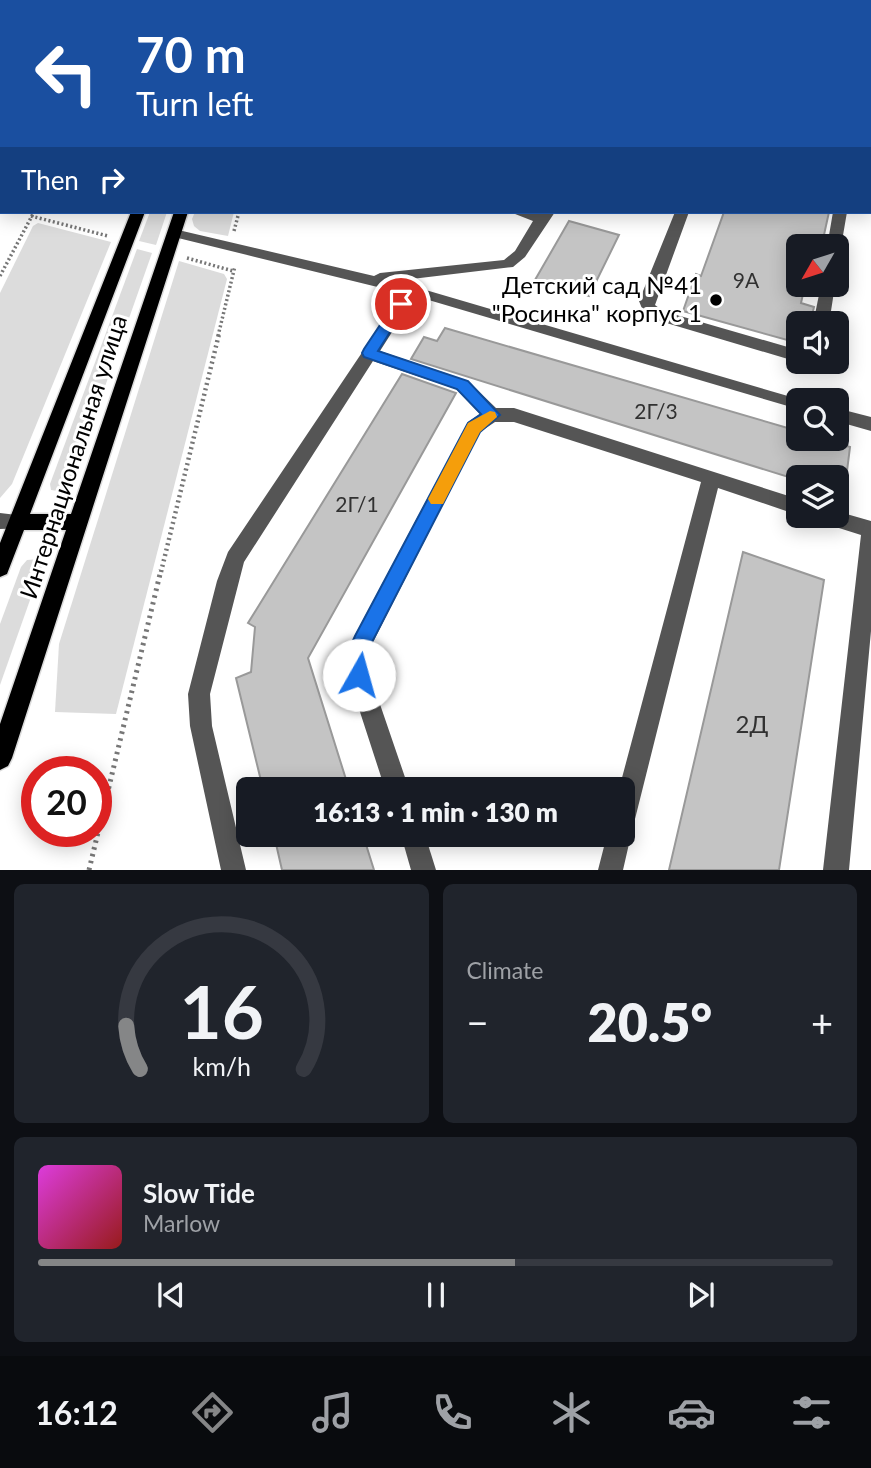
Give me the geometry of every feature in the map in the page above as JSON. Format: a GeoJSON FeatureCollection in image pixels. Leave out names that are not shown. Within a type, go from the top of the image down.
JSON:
{"type":"FeatureCollection","features":[{"type":"Feature","properties":{"kind":"main road","name":"Интернациональная улица"},"geometry":{"type":"LineString","coordinates":[[0,568],[9,521],[137,214]]}},
{"type":"Feature","properties":{"kind":"main road","name":"Интернациональная улица"},"geometry":{"type":"LineString","coordinates":[[0,758],[180,214]]}},
{"type":"Feature","properties":{"kind":"main road"},"geometry":{"type":"LineString","coordinates":[[9,521],[79,522]]}},
{"type":"Feature","properties":{"kind":"lane"},"geometry":{"type":"LineString","coordinates":[[681,214],[647,301],[648,307],[659,316],[786,353]]}},
{"type":"Feature","properties":{"kind":"lane"},"geometry":{"type":"LineString","coordinates":[[836,234],[840,214]]}},
{"type":"Feature","properties":{"kind":"lane"},"geometry":{"type":"LineString","coordinates":[[370,279],[508,264],[518,259],[544,215]]}},
{"type":"Feature","properties":{"kind":"lane"},"geometry":{"type":"LineString","coordinates":[[174,233],[411,290],[786,399]]}},
{"type":"Feature","properties":{"kind":"lane"},"geometry":{"type":"LineString","coordinates":[[234,870],[201,726],[199,694],[227,581],[235,558],[411,290]]}},
{"type":"Feature","properties":{"kind":"lane"},"geometry":{"type":"LineString","coordinates":[[369,353],[462,385],[492,415]]}},
{"type":"Feature","properties":{"kind":"lane"},"geometry":{"type":"LineString","coordinates":[[393,777],[359,675],[359,651],[474,427],[492,415],[514,415],[786,503]]}},
{"type":"Feature","properties":{"kind":"lane"},"geometry":{"type":"LineString","coordinates":[[849,418],[871,424]]}},
{"type":"Feature","properties":{"kind":"lane"},"geometry":{"type":"LineString","coordinates":[[634,777],[711,478]]}},
{"type":"Feature","properties":{"kind":"lane"},"geometry":{"type":"LineString","coordinates":[[836,870],[871,530],[849,523]]}},
{"type":"Feature","properties":{"kind":"lane"},"geometry":{"type":"LineString","coordinates":[[416,847],[424,870]]}},
{"type":"Feature","properties":{"kind":"lane"},"geometry":{"type":"LineString","coordinates":[[610,870],[616,847]]}},
{"type":"Feature","properties":{"kind":"path"},"geometry":{"type":"LineString","coordinates":[[0,276],[33,214]]}},
{"type":"Feature","properties":{"kind":"path"},"geometry":{"type":"LineString","coordinates":[[89,870],[236,259],[228,255],[238,214]]}},
{"type":"Feature","properties":{"kind":"shaded area"},"geometry":{"type":"Polygon","coordinates":[[[149,214],[166,214],[156,245],[139,241],[149,214]]]}},
{"type":"Feature","properties":{"kind":"shaded area"},"geometry":{"type":"Polygon","coordinates":[[[194,214],[234,214],[228,236],[200,231],[194,226],[194,214]]]}},
{"type":"Feature","properties":{"kind":"shaded area"},"geometry":{"type":"Polygon","coordinates":[[[38,223],[111,242],[12,484],[0,498],[0,293],[33,226],[38,223]]]}},
{"type":"Feature","properties":{"kind":"shaded area"},"geometry":{"type":"Polygon","coordinates":[[[137,249],[152,253],[71,483],[64,492],[51,490],[50,484],[137,249]]]}},
{"type":"Feature","properties":{"kind":"shaded area"},"geometry":{"type":"Polygon","coordinates":[[[179,261],[224,274],[227,279],[116,714],[55,712],[59,644],[179,261]]]}},
{"type":"Feature","properties":{"kind":"shaded area"},"geometry":{"type":"Polygon","coordinates":[[[40,559],[42,566],[0,685],[0,624],[21,567],[27,560],[40,559]]]}},
{"type":"Feature","properties":{"kind":"building"},"geometry":{"type":"Polygon","coordinates":[[[723,214],[829,214],[824,234],[786,234],[786,298],[802,298],[801,303],[814,307],[813,311],[786,311],[786,340],[683,311],[696,274],[701,276],[723,214]]]}},
{"type":"Feature","properties":{"kind":"building"},"geometry":{"type":"Polygon","coordinates":[[[569,221],[619,235],[589,296],[535,280],[569,221]]]}},
{"type":"Feature","properties":{"kind":"building"},"geometry":{"type":"Polygon","coordinates":[[[445,328],[786,427],[786,451],[849,451],[849,447],[850,447],[848,465],[786,465],[786,476],[411,359],[424,337],[437,341],[445,328]]]}},
{"type":"Feature","properties":{"kind":"building"},"geometry":{"type":"Polygon","coordinates":[[[402,374],[456,393],[308,658],[345,777],[260,777],[236,678],[251,672],[255,627],[248,623],[402,374]]]}},
{"type":"Feature","properties":{"kind":"building"},"geometry":{"type":"Polygon","coordinates":[[[743,552],[824,580],[779,870],[669,870],[743,552]]]}},
{"type":"Feature","properties":{"kind":"building"},"geometry":{"type":"Polygon","coordinates":[[[277,847],[367,847],[374,870],[282,870],[277,847]]]}},
{"type":"Feature","properties":{"kind":"slow traffic"},"geometry":{"type":"LineString","coordinates":[[437,499],[474,427],[490,417]]}},
{"type":"Feature","properties":{"kind":"place","name":"Детский сад №41 \"Росинка\" корпус 1"},"geometry":{"type":"Point","coordinates":[716,300]}},
{"type":"Feature","properties":{"kind":"route"},"geometry":{"type":"LineString","coordinates":[[359,675],[357,659],[362,642],[474,427],[492,415],[462,385],[369,353],[401,304]]}}]}
